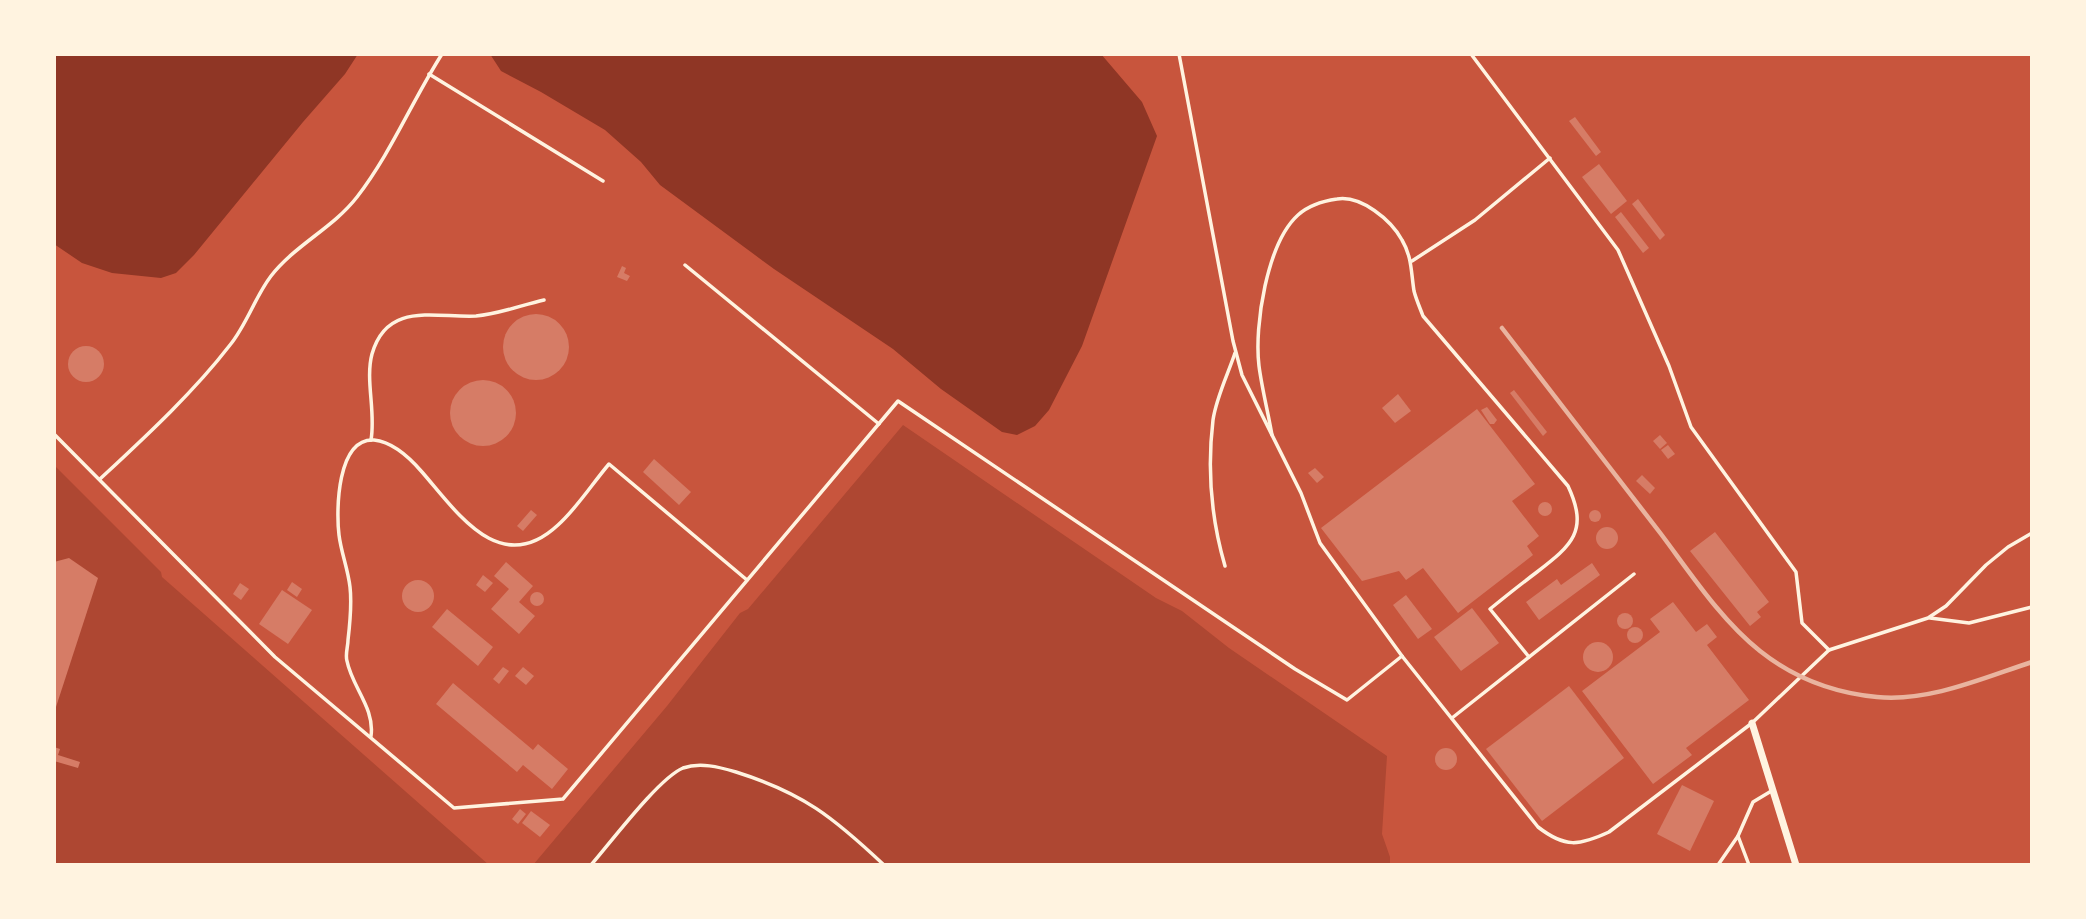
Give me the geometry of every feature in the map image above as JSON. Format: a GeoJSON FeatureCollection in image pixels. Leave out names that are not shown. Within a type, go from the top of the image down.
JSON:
{"type":"FeatureCollection","features":[{"type":"Feature","properties":{"kind":"street"},"geometry":{"type":"LineString","coordinates":[[1752,723],[1797,865]]}},
{"type":"Feature","properties":{"kind":"lane"},"geometry":{"type":"LineString","coordinates":[[100,479],[150,432],[231,344],[269,278],[285,259],[324,229],[356,199],[381,162],[442,54]]}},
{"type":"Feature","properties":{"kind":"lane"},"geometry":{"type":"LineString","coordinates":[[1179,54],[1235,351],[1242,375],[1301,493],[1320,543],[1402,656],[1538,827],[1551,838],[1576,844],[1609,832],[1752,723],[1829,649],[1927,618],[1946,606],[1986,565],[2008,547],[2032,533]]}},
{"type":"Feature","properties":{"kind":"lane"},"geometry":{"type":"LineString","coordinates":[[1471,54],[1618,250],[1669,366],[1691,427],[1796,572],[1802,623],[1829,649]]}},
{"type":"Feature","properties":{"kind":"lane"},"geometry":{"type":"LineString","coordinates":[[429,74],[603,181]]}},
{"type":"Feature","properties":{"kind":"lane"},"geometry":{"type":"LineString","coordinates":[[1412,261],[1475,220],[1550,158]]}},
{"type":"Feature","properties":{"kind":"lane"},"geometry":{"type":"LineString","coordinates":[[1273,440],[1259,365],[1258,328],[1274,256],[1286,230],[1299,214],[1320,202],[1342,198],[1359,202],[1383,217],[1401,238],[1412,261],[1415,293],[1423,316],[1568,486],[1575,502],[1578,518],[1574,534],[1564,551],[1490,609],[1529,657]]}},
{"type":"Feature","properties":{"kind":"lane"},"geometry":{"type":"LineString","coordinates":[[685,265],[879,424]]}},
{"type":"Feature","properties":{"kind":"lane"},"geometry":{"type":"LineString","coordinates":[[371,440],[374,414],[370,376],[372,355],[390,324],[410,316],[492,314],[544,300]]}},
{"type":"Feature","properties":{"kind":"lane"},"geometry":{"type":"LineString","coordinates":[[1225,566],[1213,518],[1209,481],[1213,419],[1235,351]]}},
{"type":"Feature","properties":{"kind":"lane"},"geometry":{"type":"LineString","coordinates":[[54,434],[275,657],[454,808],[563,799],[898,401],[1295,669],[1347,700],[1402,656]]}},
{"type":"Feature","properties":{"kind":"lane"},"geometry":{"type":"LineString","coordinates":[[371,736],[370,715],[346,658],[350,588],[339,534],[344,466],[351,450],[362,442],[371,440],[396,448],[412,461],[474,530],[503,545],[519,545],[540,538],[557,526],[609,464],[747,581]]}},
{"type":"Feature","properties":{"kind":"lane"},"geometry":{"type":"LineString","coordinates":[[1452,719],[1634,574]]}},
{"type":"Feature","properties":{"kind":"lane"},"geometry":{"type":"LineString","coordinates":[[1927,618],[1969,623],[2032,607]]}},
{"type":"Feature","properties":{"kind":"lane"},"geometry":{"type":"LineString","coordinates":[[591,865],[664,781],[683,768],[701,765],[721,768],[797,795],[846,829],[884,865]]}},
{"type":"Feature","properties":{"kind":"lane"},"geometry":{"type":"LineString","coordinates":[[1718,865],[1738,836],[1753,802],[1773,790]]}},
{"type":"Feature","properties":{"kind":"lane"},"geometry":{"type":"LineString","coordinates":[[1738,836],[1749,865]]}},
{"type":"Feature","properties":{"kind":"shaded area"},"geometry":{"type":"Polygon","coordinates":[[[54,54],[358,54],[345,74],[194,255],[176,273],[161,278],[112,273],[82,263],[54,244],[54,54]]]}},
{"type":"Feature","properties":{"kind":"shaded area"},"geometry":{"type":"Polygon","coordinates":[[[490,54],[1101,54],[1142,102],[1157,136],[1082,346],[1049,410],[1035,426],[1017,435],[1002,432],[941,389],[893,349],[774,269],[660,185],[641,162],[605,130],[501,71],[490,54]]]}},
{"type":"Feature","properties":{"kind":"shaded area"},"geometry":{"type":"Polygon","coordinates":[[[903,425],[1156,598],[1182,611],[1229,648],[1387,756],[1382,834],[1390,865],[533,865],[667,706],[740,613],[748,609],[903,425]]]}},
{"type":"Feature","properties":{"kind":"shaded area"},"geometry":{"type":"Polygon","coordinates":[[[54,465],[161,572],[162,577],[489,865],[54,865],[54,465]]]}},
{"type":"Feature","properties":{"kind":"building"},"geometry":{"type":"Polygon","coordinates":[[[1575,117],[1601,152],[1596,156],[1569,121],[1575,117]]]}},
{"type":"Feature","properties":{"kind":"building"},"geometry":{"type":"Polygon","coordinates":[[[1599,164],[1627,201],[1611,214],[1582,177],[1599,164]]]}},
{"type":"Feature","properties":{"kind":"building"},"geometry":{"type":"Polygon","coordinates":[[[1638,199],[1665,235],[1660,240],[1632,204],[1638,199]]]}},
{"type":"Feature","properties":{"kind":"building"},"geometry":{"type":"Polygon","coordinates":[[[1621,212],[1649,248],[1643,253],[1615,217],[1621,212]]]}},
{"type":"Feature","properties":{"kind":"building"},"geometry":{"type":"Polygon","coordinates":[[[622,266],[626,268],[624,273],[630,276],[627,281],[617,277],[622,266]]]}},
{"type":"Feature","properties":{"kind":"building"},"geometry":{"type":"Polygon","coordinates":[[[536,314],[549,317],[559,324],[566,334],[569,347],[566,360],[559,370],[549,377],[536,380],[523,377],[513,370],[506,360],[503,347],[506,334],[513,324],[523,317],[536,314]]]}},
{"type":"Feature","properties":{"kind":"building"},"geometry":{"type":"Polygon","coordinates":[[[86,346],[99,351],[104,364],[99,377],[86,382],[73,377],[68,364],[73,351],[86,346]]]}},
{"type":"Feature","properties":{"kind":"building"},"geometry":{"type":"Polygon","coordinates":[[[483,380],[496,383],[506,390],[513,400],[516,413],[513,426],[506,436],[496,443],[483,446],[470,443],[460,436],[453,426],[450,413],[453,400],[460,390],[470,383],[483,380]]]}},
{"type":"Feature","properties":{"kind":"building"},"geometry":{"type":"Polygon","coordinates":[[[1514,390],[1547,432],[1543,436],[1510,393],[1514,390]]]}},
{"type":"Feature","properties":{"kind":"building"},"geometry":{"type":"Polygon","coordinates":[[[1398,394],[1411,411],[1395,423],[1382,408],[1398,394]]]}},
{"type":"Feature","properties":{"kind":"building"},"geometry":{"type":"Polygon","coordinates":[[[1487,407],[1497,420],[1494,424],[1490,424],[1481,410],[1487,407]]]}},
{"type":"Feature","properties":{"kind":"building"},"geometry":{"type":"Polygon","coordinates":[[[1477,409],[1535,484],[1512,501],[1539,536],[1527,546],[1533,555],[1458,613],[1423,568],[1406,580],[1399,571],[1362,581],[1321,528],[1477,409]]]}},
{"type":"Feature","properties":{"kind":"building"},"geometry":{"type":"Polygon","coordinates":[[[1660,435],[1667,443],[1660,449],[1653,441],[1660,435]]]}},
{"type":"Feature","properties":{"kind":"building"},"geometry":{"type":"Polygon","coordinates":[[[1668,445],[1675,454],[1668,459],[1661,450],[1668,445]]]}},
{"type":"Feature","properties":{"kind":"building"},"geometry":{"type":"Polygon","coordinates":[[[654,459],[691,492],[679,505],[643,472],[654,459]]]}},
{"type":"Feature","properties":{"kind":"building"},"geometry":{"type":"Polygon","coordinates":[[[1315,468],[1324,477],[1317,483],[1308,473],[1315,468]]]}},
{"type":"Feature","properties":{"kind":"building"},"geometry":{"type":"Polygon","coordinates":[[[1642,475],[1655,488],[1650,494],[1636,481],[1642,475]]]}},
{"type":"Feature","properties":{"kind":"building"},"geometry":{"type":"Polygon","coordinates":[[[1542,502],[1548,502],[1552,509],[1548,516],[1542,516],[1538,512],[1538,506],[1542,502]]]}},
{"type":"Feature","properties":{"kind":"building"},"geometry":{"type":"Polygon","coordinates":[[[531,510],[537,515],[523,531],[517,526],[531,510]]]}},
{"type":"Feature","properties":{"kind":"building"},"geometry":{"type":"Polygon","coordinates":[[[1590,511],[1600,511],[1600,521],[1590,521],[1590,511]]]}},
{"type":"Feature","properties":{"kind":"building"},"geometry":{"type":"Polygon","coordinates":[[[1607,527],[1615,530],[1618,538],[1615,546],[1607,549],[1599,546],[1596,538],[1599,530],[1607,527]]]}},
{"type":"Feature","properties":{"kind":"building"},"geometry":{"type":"Polygon","coordinates":[[[1715,532],[1769,602],[1757,612],[1761,617],[1750,626],[1690,551],[1715,532]]]}},
{"type":"Feature","properties":{"kind":"building"},"geometry":{"type":"Polygon","coordinates":[[[69,558],[98,578],[55,710],[54,562],[69,558]]]}},
{"type":"Feature","properties":{"kind":"building"},"geometry":{"type":"Polygon","coordinates":[[[506,562],[533,586],[519,602],[535,616],[519,634],[491,609],[509,589],[494,576],[506,562]]]}},
{"type":"Feature","properties":{"kind":"building"},"geometry":{"type":"Polygon","coordinates":[[[1592,563],[1600,575],[1539,620],[1526,602],[1557,579],[1561,585],[1592,563]]]}},
{"type":"Feature","properties":{"kind":"building"},"geometry":{"type":"Polygon","coordinates":[[[483,575],[493,583],[485,592],[476,585],[483,575]]]}},
{"type":"Feature","properties":{"kind":"building"},"geometry":{"type":"Polygon","coordinates":[[[418,580],[429,585],[434,596],[429,607],[418,612],[407,607],[402,596],[407,585],[418,580]]]}},
{"type":"Feature","properties":{"kind":"building"},"geometry":{"type":"Polygon","coordinates":[[[292,582],[302,589],[297,597],[287,590],[292,582]]]}},
{"type":"Feature","properties":{"kind":"building"},"geometry":{"type":"Polygon","coordinates":[[[240,583],[249,589],[241,600],[233,594],[240,583]]]}},
{"type":"Feature","properties":{"kind":"building"},"geometry":{"type":"Polygon","coordinates":[[[282,590],[312,610],[288,644],[259,624],[282,590]]]}},
{"type":"Feature","properties":{"kind":"building"},"geometry":{"type":"Polygon","coordinates":[[[534,592],[540,592],[544,599],[540,606],[534,606],[530,602],[530,596],[534,592]]]}},
{"type":"Feature","properties":{"kind":"building"},"geometry":{"type":"Polygon","coordinates":[[[1406,595],[1432,629],[1418,639],[1393,605],[1406,595]]]}},
{"type":"Feature","properties":{"kind":"building"},"geometry":{"type":"Polygon","coordinates":[[[1673,602],[1696,632],[1707,624],[1717,637],[1707,645],[1749,700],[1686,748],[1692,755],[1653,784],[1582,691],[1660,632],[1650,619],[1673,602]]]}},
{"type":"Feature","properties":{"kind":"building"},"geometry":{"type":"Polygon","coordinates":[[[1472,608],[1499,643],[1461,671],[1434,637],[1472,608]]]}},
{"type":"Feature","properties":{"kind":"building"},"geometry":{"type":"Polygon","coordinates":[[[447,609],[493,647],[478,666],[432,627],[447,609]]]}},
{"type":"Feature","properties":{"kind":"building"},"geometry":{"type":"Polygon","coordinates":[[[1622,613],[1628,613],[1633,621],[1631,627],[1622,629],[1617,624],[1617,618],[1622,613]]]}},
{"type":"Feature","properties":{"kind":"building"},"geometry":{"type":"Polygon","coordinates":[[[1635,627],[1643,635],[1635,643],[1627,635],[1635,627]]]}},
{"type":"Feature","properties":{"kind":"building"},"geometry":{"type":"Polygon","coordinates":[[[1598,642],[1604,643],[1612,651],[1612,663],[1604,671],[1598,672],[1592,671],[1584,663],[1583,657],[1584,651],[1592,643],[1598,642]]]}},
{"type":"Feature","properties":{"kind":"building"},"geometry":{"type":"Polygon","coordinates":[[[503,667],[509,671],[499,684],[493,679],[503,667]]]}},
{"type":"Feature","properties":{"kind":"building"},"geometry":{"type":"Polygon","coordinates":[[[523,667],[534,676],[526,685],[515,676],[523,667]]]}},
{"type":"Feature","properties":{"kind":"building"},"geometry":{"type":"Polygon","coordinates":[[[453,683],[533,750],[538,744],[568,769],[552,789],[523,765],[517,772],[436,704],[453,683]]]}},
{"type":"Feature","properties":{"kind":"building"},"geometry":{"type":"Polygon","coordinates":[[[1569,686],[1624,758],[1542,821],[1486,749],[1569,686]]]}},
{"type":"Feature","properties":{"kind":"building"},"geometry":{"type":"Polygon","coordinates":[[[54,747],[60,749],[58,755],[80,762],[78,768],[54,761],[54,747]]]}},
{"type":"Feature","properties":{"kind":"building"},"geometry":{"type":"Polygon","coordinates":[[[1446,748],[1454,751],[1457,759],[1454,767],[1446,770],[1438,767],[1435,759],[1438,751],[1446,748]]]}},
{"type":"Feature","properties":{"kind":"building"},"geometry":{"type":"Polygon","coordinates":[[[1682,785],[1714,801],[1690,851],[1657,834],[1682,785]]]}},
{"type":"Feature","properties":{"kind":"building"},"geometry":{"type":"Polygon","coordinates":[[[520,809],[526,814],[518,824],[512,819],[520,809]]]}},
{"type":"Feature","properties":{"kind":"building"},"geometry":{"type":"Polygon","coordinates":[[[531,811],[550,825],[540,837],[522,823],[531,811]]]}},
{"type":"Feature","properties":{"kind":"railway"},"geometry":{"type":"LineString","coordinates":[[1502,328],[1707,596],[1746,639],[1773,661],[1830,688],[1861,695],[1897,698],[1956,687],[2032,662]]}}]}
